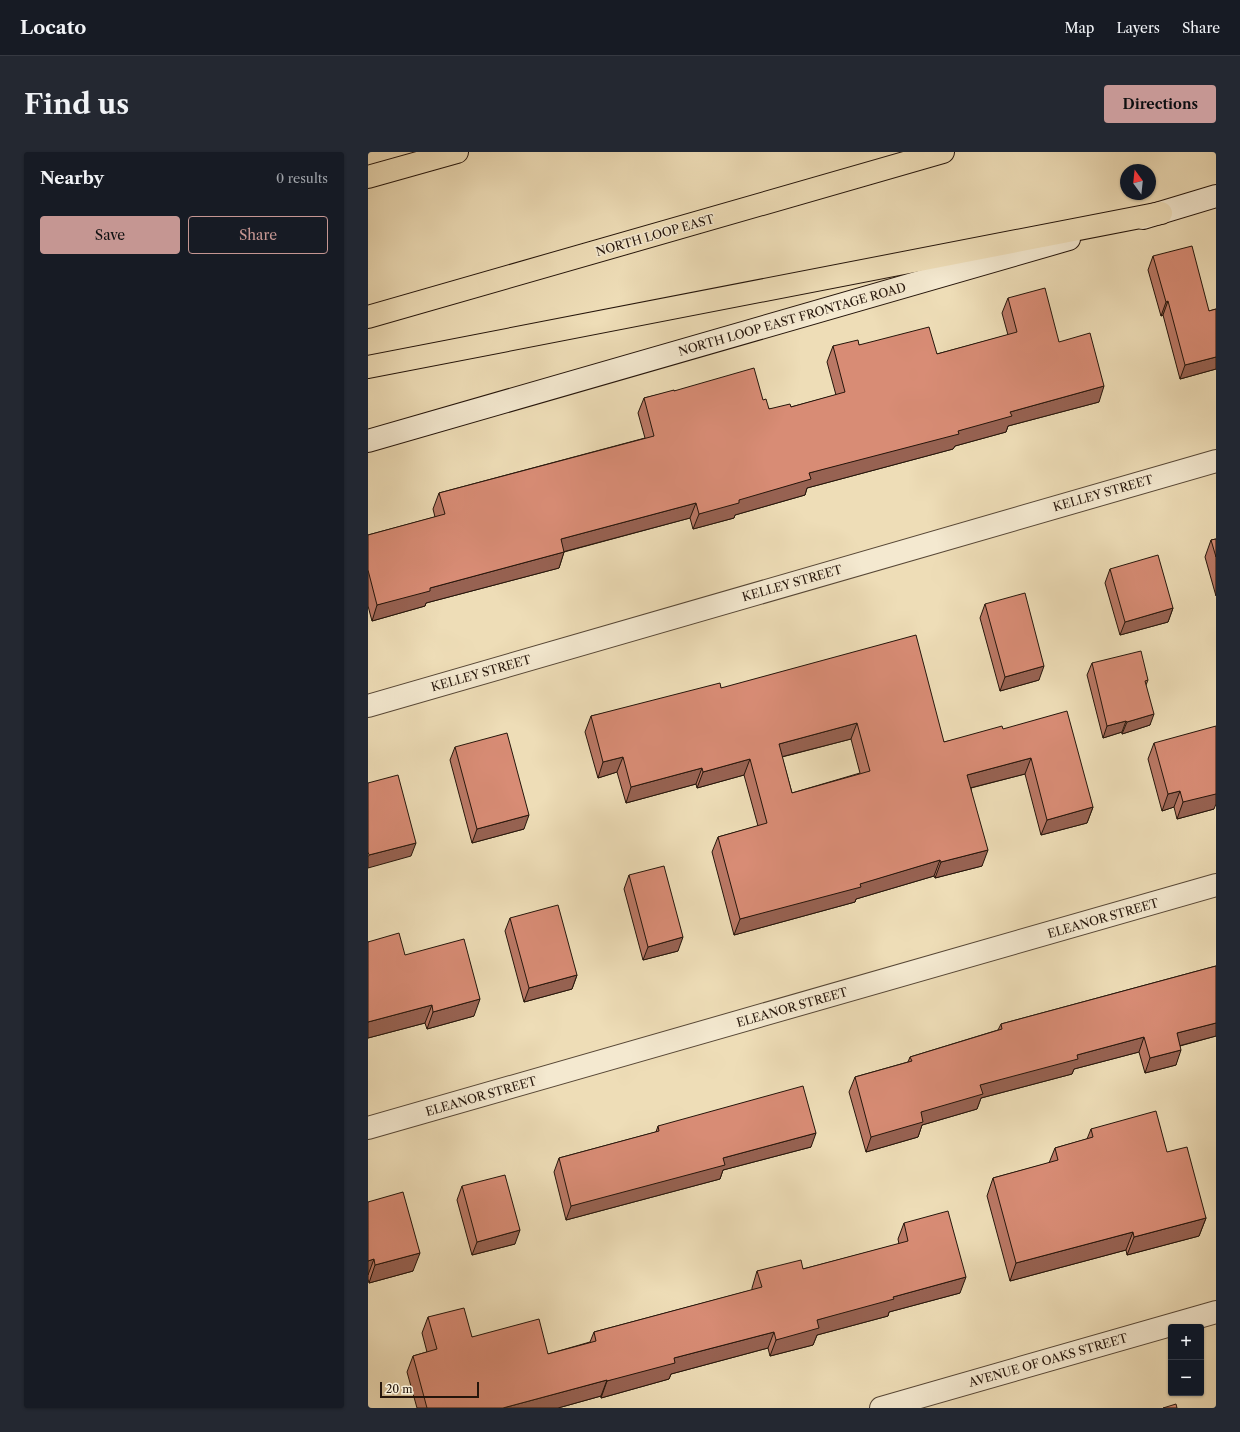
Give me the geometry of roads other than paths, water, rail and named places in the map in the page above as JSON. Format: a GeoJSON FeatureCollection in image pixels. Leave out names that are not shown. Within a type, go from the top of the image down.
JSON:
{"type":"FeatureCollection","features":[{"type":"Feature","properties":{"kind":"highway"},"geometry":{"type":"LineString","coordinates":[[368,177],[457,152]]}},
{"type":"Feature","properties":{"kind":"highway","name":"NORTH LOOP EAST"},"geometry":{"type":"LineString","coordinates":[[368,317],[943,152]]}},
{"type":"Feature","properties":{"kind":"highway"},"geometry":{"type":"LineString","coordinates":[[368,367],[1161,213]]}},
{"type":"Feature","properties":{"kind":"street","name":"NORTH LOOP EAST FRONTAGE ROAD"},"geometry":{"type":"LineString","coordinates":[[368,441],[1216,196]]}},
{"type":"Feature","properties":{"kind":"street","name":"KELLEY STREET"},"geometry":{"type":"LineString","coordinates":[[368,706],[1216,461]]}},
{"type":"Feature","properties":{"kind":"street","name":"ELEANOR STREET"},"geometry":{"type":"LineString","coordinates":[[368,1128],[1216,886]]}},
{"type":"Feature","properties":{"kind":"street","name":"AVENUE OF OAKS STREET"},"geometry":{"type":"LineString","coordinates":[[881,1408],[1216,1312]]}}]}
